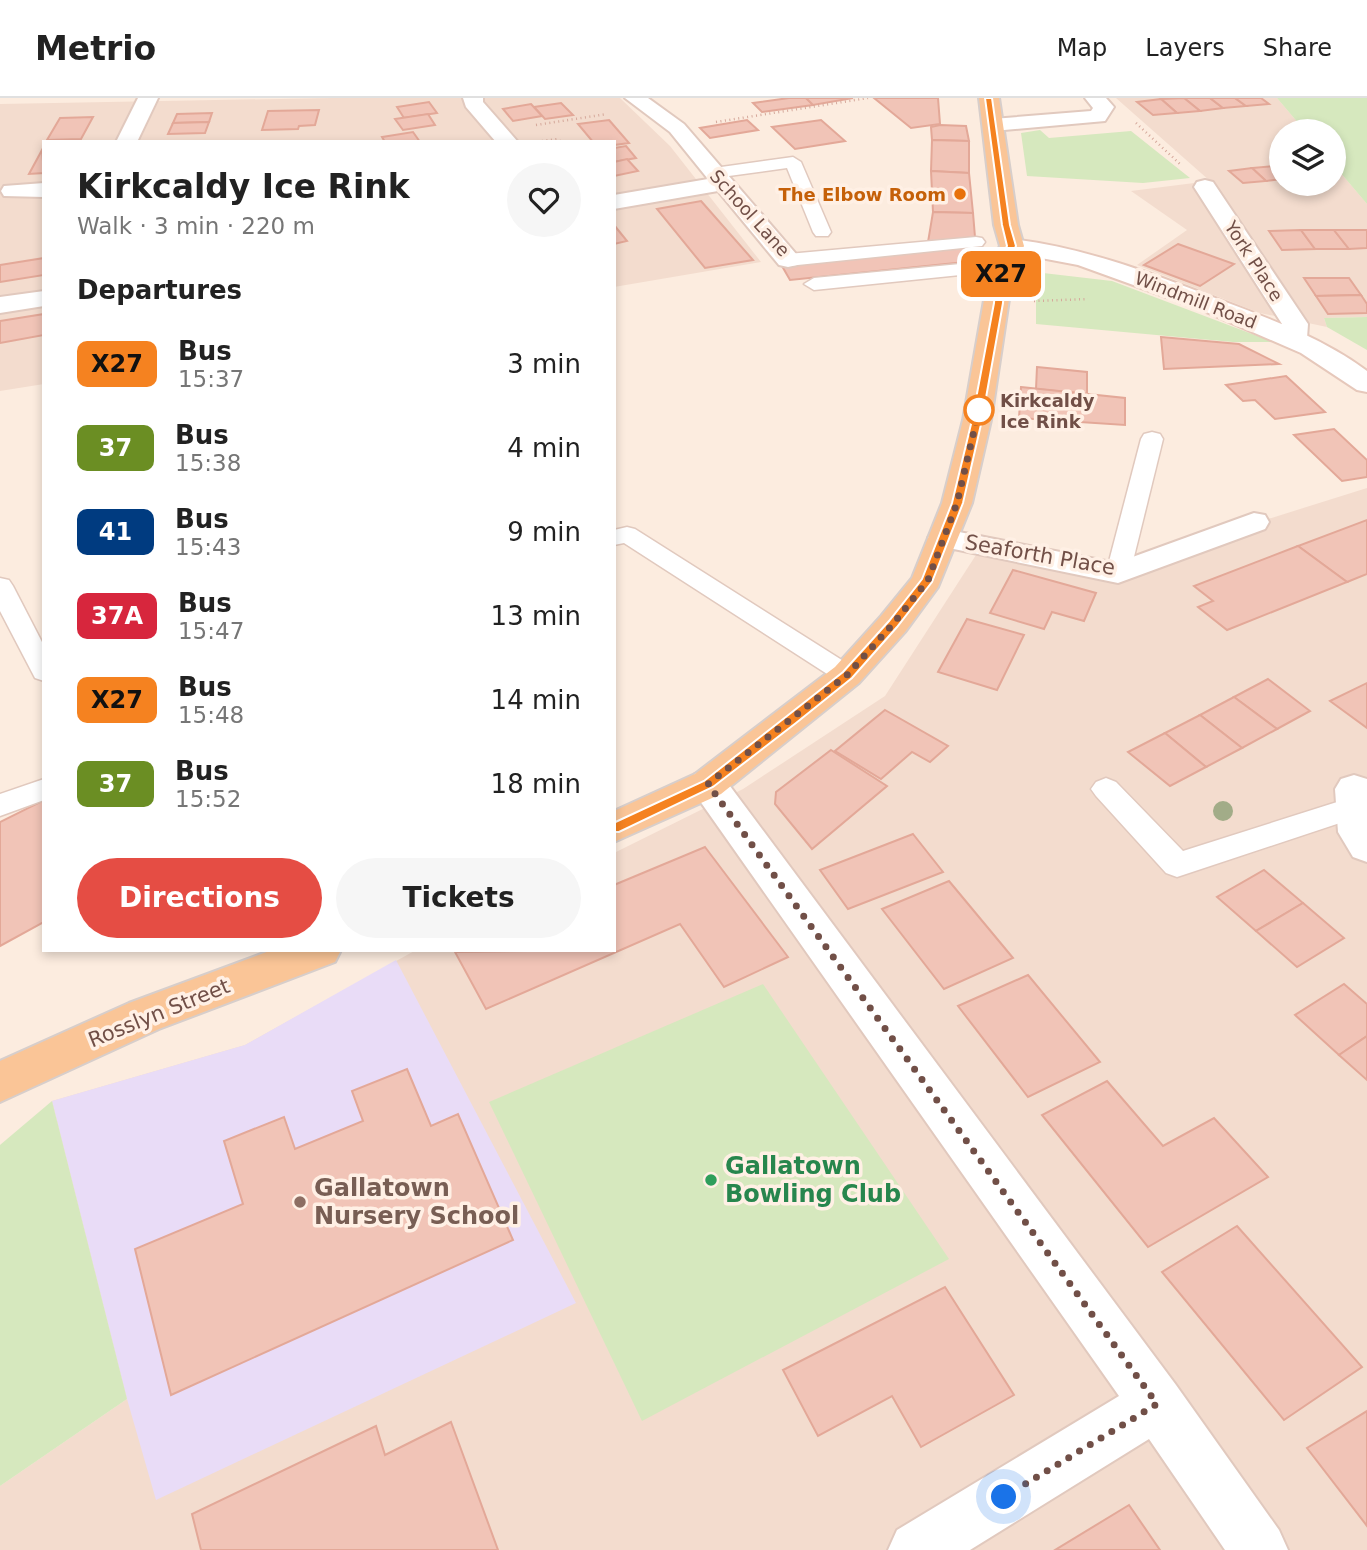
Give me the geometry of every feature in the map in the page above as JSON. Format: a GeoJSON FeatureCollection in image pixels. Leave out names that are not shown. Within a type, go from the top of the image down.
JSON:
{"type":"FeatureCollection","features":[{"type":"Feature","properties":{"kind":"main road"},"geometry":{"type":"LineString","coordinates":[[616,827],[708,784],[847,675],[928,580],[957,503],[977,420],[1007,256],[1006,225],[991,112]]}},
{"type":"Feature","properties":{"kind":"main road","name":"Rosslyn Street"},"geometry":{"type":"LineString","coordinates":[[0,1082],[144,1016],[315,952]]}},
{"type":"Feature","properties":{"kind":"street"},"geometry":{"type":"LineString","coordinates":[[127,140],[148,98]]}},
{"type":"Feature","properties":{"kind":"street"},"geometry":{"type":"LineString","coordinates":[[473,98],[473,103],[502,136]]}},
{"type":"Feature","properties":{"kind":"street"},"geometry":{"type":"LineString","coordinates":[[991,112],[1098,117],[1104,107],[1094,98]]}},
{"type":"Feature","properties":{"kind":"street","name":"School Lane"},"geometry":{"type":"LineString","coordinates":[[643,103],[677,128],[788,260]]}},
{"type":"Feature","properties":{"kind":"street"},"geometry":{"type":"LineString","coordinates":[[616,202],[718,178]]}},
{"type":"Feature","properties":{"kind":"street","name":"York Place"},"geometry":{"type":"LineString","coordinates":[[1205,187],[1295,324],[1294,338]]}},
{"type":"Feature","properties":{"kind":"street"},"geometry":{"type":"LineString","coordinates":[[12,191],[42,190]]}},
{"type":"Feature","properties":{"kind":"street","name":"Windmill Road"},"geometry":{"type":"LineString","coordinates":[[1007,256],[1069,254],[1132,274],[1294,338],[1350,370],[1367,384]]}},
{"type":"Feature","properties":{"kind":"street"},"geometry":{"type":"LineString","coordinates":[[0,305],[42,298]]}},
{"type":"Feature","properties":{"kind":"street","name":"Seaforth Place"},"geometry":{"type":"LineString","coordinates":[[944,538],[1118,573],[1254,522]]}},
{"type":"Feature","properties":{"kind":"street"},"geometry":{"type":"LineString","coordinates":[[708,784],[1157,1404],[1259,1550]]}},
{"type":"Feature","properties":{"kind":"street"},"geometry":{"type":"LineString","coordinates":[[1355,798],[1357,832],[1367,847]]}},
{"type":"Feature","properties":{"kind":"street"},"geometry":{"type":"LineString","coordinates":[[917,1550],[1157,1404]]}},
{"type":"Feature","properties":{"kind":"lane"},"geometry":{"type":"LineString","coordinates":[[718,178],[793,162],[822,232]]}},
{"type":"Feature","properties":{"kind":"lane","name":"School Lane"},"geometry":{"type":"LineString","coordinates":[[788,260],[976,242]]}},
{"type":"Feature","properties":{"kind":"lane"},"geometry":{"type":"LineString","coordinates":[[814,284],[1007,256]]}},
{"type":"Feature","properties":{"kind":"lane"},"geometry":{"type":"LineString","coordinates":[[1118,573],[1152,439]]}},
{"type":"Feature","properties":{"kind":"lane"},"geometry":{"type":"LineString","coordinates":[[616,537],[627,534],[847,675]]}},
{"type":"Feature","properties":{"kind":"lane"},"geometry":{"type":"LineString","coordinates":[[0,586],[42,668]]}},
{"type":"Feature","properties":{"kind":"lane"},"geometry":{"type":"LineString","coordinates":[[1106,789],[1177,865],[1355,798]]}},
{"type":"Feature","properties":{"kind":"lane"},"geometry":{"type":"LineString","coordinates":[[0,806],[42,790]]}},
{"type":"Feature","properties":{"kind":"path"},"geometry":{"type":"LineString","coordinates":[[677,128],[869,98]]}},
{"type":"Feature","properties":{"kind":"path"},"geometry":{"type":"LineString","coordinates":[[502,136],[643,103]]}},
{"type":"Feature","properties":{"kind":"path"},"geometry":{"type":"LineString","coordinates":[[1129,117],[1205,187]]}},
{"type":"Feature","properties":{"kind":"shaded area"},"geometry":{"type":"Polygon","coordinates":[[[332,98],[620,98],[670,146],[761,262],[616,287],[616,140],[42,140],[42,384],[0,391],[0,104],[332,98]]]}},
{"type":"Feature","properties":{"kind":"shaded area"},"geometry":{"type":"Polygon","coordinates":[[[1116,98],[1277,98],[1295,119],[1269,119],[1269,196],[1346,196],[1346,179],[1367,204],[1367,317],[1324,318],[1327,327],[1260,313],[1137,265],[1187,230],[1131,191],[1210,181],[1116,98]]]}},
{"type":"Feature","properties":{"kind":"shaded area"},"geometry":{"type":"Polygon","coordinates":[[[1367,488],[1367,1550],[0,1550],[0,1486],[127,1399],[52,1101],[245,1045],[412,952],[616,952],[616,852],[743,789],[885,696],[985,541],[1128,563],[1367,488]]]}},
{"type":"Feature","properties":{"kind":"shaded area","name":"Gallatown Nursery School"},"geometry":{"type":"Polygon","coordinates":[[[396,960],[576,1303],[156,1500],[127,1399],[52,1101],[245,1045],[396,960]]]}},
{"type":"Feature","properties":{"kind":"green space"},"geometry":{"type":"Polygon","coordinates":[[[1277,98],[1367,98],[1367,204],[1346,179],[1346,119],[1295,119],[1277,98]]]}},
{"type":"Feature","properties":{"kind":"green space"},"geometry":{"type":"Polygon","coordinates":[[[1040,130],[1049,138],[1131,131],[1190,178],[1143,183],[1027,176],[1021,133],[1040,130]]]}},
{"type":"Feature","properties":{"kind":"green space"},"geometry":{"type":"Polygon","coordinates":[[[1043,273],[1112,281],[1273,342],[1233,342],[1036,324],[1036,295],[1043,273]]]}},
{"type":"Feature","properties":{"kind":"green space"},"geometry":{"type":"Polygon","coordinates":[[[1367,317],[1367,350],[1327,327],[1324,318],[1367,317]]]}},
{"type":"Feature","properties":{"kind":"green space","name":"Gallatown Bowling Club"},"geometry":{"type":"Polygon","coordinates":[[[763,984],[949,1259],[642,1421],[489,1102],[763,984]]]}},
{"type":"Feature","properties":{"kind":"green space"},"geometry":{"type":"Polygon","coordinates":[[[52,1101],[127,1399],[0,1486],[0,1145],[52,1101]]]}},
{"type":"Feature","properties":{"kind":"building"},"geometry":{"type":"Polygon","coordinates":[[[806,98],[813,105],[762,112],[753,103],[806,98]]]}},
{"type":"Feature","properties":{"kind":"building"},"geometry":{"type":"Polygon","coordinates":[[[806,98],[853,98],[813,105],[806,98]]]}},
{"type":"Feature","properties":{"kind":"building"},"geometry":{"type":"Polygon","coordinates":[[[874,98],[938,98],[940,124],[911,128],[874,98]]]}},
{"type":"Feature","properties":{"kind":"building"},"geometry":{"type":"Polygon","coordinates":[[[1184,98],[1210,98],[1223,108],[1200,111],[1184,98]]]}},
{"type":"Feature","properties":{"kind":"building"},"geometry":{"type":"Polygon","coordinates":[[[1184,98],[1200,111],[1177,113],[1161,99],[1184,98]]]}},
{"type":"Feature","properties":{"kind":"building"},"geometry":{"type":"Polygon","coordinates":[[[1210,98],[1235,98],[1246,106],[1223,108],[1210,98]]]}},
{"type":"Feature","properties":{"kind":"building"},"geometry":{"type":"Polygon","coordinates":[[[1235,98],[1261,98],[1269,104],[1246,106],[1235,98]]]}},
{"type":"Feature","properties":{"kind":"building"},"geometry":{"type":"Polygon","coordinates":[[[1161,99],[1177,113],[1153,115],[1137,102],[1161,99]]]}},
{"type":"Feature","properties":{"kind":"building"},"geometry":{"type":"Polygon","coordinates":[[[429,102],[437,113],[404,118],[397,107],[429,102]]]}},
{"type":"Feature","properties":{"kind":"building"},"geometry":{"type":"Polygon","coordinates":[[[561,103],[573,115],[545,119],[534,107],[561,103]]]}},
{"type":"Feature","properties":{"kind":"building"},"geometry":{"type":"Polygon","coordinates":[[[531,104],[542,116],[513,121],[503,109],[531,104]]]}},
{"type":"Feature","properties":{"kind":"building"},"geometry":{"type":"Polygon","coordinates":[[[319,110],[315,125],[299,126],[298,129],[262,130],[268,111],[319,110]]]}},
{"type":"Feature","properties":{"kind":"building"},"geometry":{"type":"Polygon","coordinates":[[[212,113],[209,122],[173,123],[177,114],[212,113]]]}},
{"type":"Feature","properties":{"kind":"building"},"geometry":{"type":"Polygon","coordinates":[[[428,114],[435,125],[403,130],[395,119],[428,114]]]}},
{"type":"Feature","properties":{"kind":"building"},"geometry":{"type":"Polygon","coordinates":[[[93,117],[81,139],[47,140],[60,118],[93,117]]]}},
{"type":"Feature","properties":{"kind":"building"},"geometry":{"type":"Polygon","coordinates":[[[609,120],[629,143],[616,145],[616,140],[591,140],[578,124],[609,120]]]}},
{"type":"Feature","properties":{"kind":"building"},"geometry":{"type":"Polygon","coordinates":[[[747,120],[758,130],[710,138],[700,128],[747,120]]]}},
{"type":"Feature","properties":{"kind":"building"},"geometry":{"type":"Polygon","coordinates":[[[821,120],[845,141],[795,149],[772,127],[821,120]]]}},
{"type":"Feature","properties":{"kind":"building"},"geometry":{"type":"Polygon","coordinates":[[[209,122],[205,133],[168,134],[173,123],[209,122]]]}},
{"type":"Feature","properties":{"kind":"building"},"geometry":{"type":"Polygon","coordinates":[[[966,126],[969,141],[932,140],[931,127],[966,126]]]}},
{"type":"Feature","properties":{"kind":"building"},"geometry":{"type":"Polygon","coordinates":[[[413,132],[419,140],[384,140],[382,137],[413,132]]]}},
{"type":"Feature","properties":{"kind":"building"},"geometry":{"type":"Polygon","coordinates":[[[932,140],[969,141],[969,173],[931,171],[932,140]]]}},
{"type":"Feature","properties":{"kind":"building"},"geometry":{"type":"Polygon","coordinates":[[[626,146],[636,158],[616,162],[616,148],[626,146]]]}},
{"type":"Feature","properties":{"kind":"building"},"geometry":{"type":"Polygon","coordinates":[[[42,150],[42,173],[29,174],[42,150]]]}},
{"type":"Feature","properties":{"kind":"building"},"geometry":{"type":"Polygon","coordinates":[[[627,159],[638,171],[616,176],[616,162],[627,159]]]}},
{"type":"Feature","properties":{"kind":"building"},"geometry":{"type":"Polygon","coordinates":[[[1269,167],[1269,181],[1266,181],[1252,168],[1269,167]]]}},
{"type":"Feature","properties":{"kind":"building"},"geometry":{"type":"Polygon","coordinates":[[[1252,168],[1266,181],[1243,183],[1229,171],[1252,168]]]}},
{"type":"Feature","properties":{"kind":"building"},"geometry":{"type":"Polygon","coordinates":[[[931,171],[969,173],[973,213],[933,212],[931,171]]]}},
{"type":"Feature","properties":{"kind":"building"},"geometry":{"type":"Polygon","coordinates":[[[701,201],[753,260],[705,268],[657,209],[701,201]]]}},
{"type":"Feature","properties":{"kind":"building"},"geometry":{"type":"Polygon","coordinates":[[[933,212],[973,213],[975,237],[928,242],[933,212]]]}},
{"type":"Feature","properties":{"kind":"building"},"geometry":{"type":"Polygon","coordinates":[[[616,227],[627,241],[616,244],[616,227]]]}},
{"type":"Feature","properties":{"kind":"building"},"geometry":{"type":"Polygon","coordinates":[[[1301,230],[1315,249],[1282,250],[1269,231],[1301,230]]]}},
{"type":"Feature","properties":{"kind":"building"},"geometry":{"type":"Polygon","coordinates":[[[1301,230],[1334,230],[1349,249],[1315,249],[1301,230]]]}},
{"type":"Feature","properties":{"kind":"building"},"geometry":{"type":"Polygon","coordinates":[[[1334,230],[1367,230],[1367,248],[1349,249],[1334,230]]]}},
{"type":"Feature","properties":{"kind":"building"},"geometry":{"type":"Polygon","coordinates":[[[1178,244],[1234,264],[1200,286],[1144,265],[1178,244]]]}},
{"type":"Feature","properties":{"kind":"building"},"geometry":{"type":"Polygon","coordinates":[[[973,246],[975,261],[790,280],[782,266],[973,246]]]}},
{"type":"Feature","properties":{"kind":"building"},"geometry":{"type":"Polygon","coordinates":[[[42,258],[42,275],[0,282],[0,265],[42,258]]]}},
{"type":"Feature","properties":{"kind":"building"},"geometry":{"type":"Polygon","coordinates":[[[1304,278],[1349,278],[1361,295],[1316,296],[1304,278]]]}},
{"type":"Feature","properties":{"kind":"building"},"geometry":{"type":"Polygon","coordinates":[[[1361,295],[1367,304],[1367,313],[1328,314],[1316,296],[1361,295]]]}},
{"type":"Feature","properties":{"kind":"building"},"geometry":{"type":"Polygon","coordinates":[[[42,314],[42,335],[0,343],[0,321],[42,314]]]}},
{"type":"Feature","properties":{"kind":"building"},"geometry":{"type":"Polygon","coordinates":[[[1161,337],[1239,344],[1279,364],[1164,369],[1161,337]]]}},
{"type":"Feature","properties":{"kind":"building"},"geometry":{"type":"Polygon","coordinates":[[[1037,367],[1087,372],[1087,394],[1036,389],[1037,367]]]}},
{"type":"Feature","properties":{"kind":"building"},"geometry":{"type":"Polygon","coordinates":[[[1286,376],[1325,412],[1275,419],[1255,400],[1243,401],[1226,385],[1286,376]]]}},
{"type":"Feature","properties":{"kind":"building"},"geometry":{"type":"Polygon","coordinates":[[[1021,387],[1125,398],[1125,425],[1019,418],[1021,387]]]}},
{"type":"Feature","properties":{"kind":"building"},"geometry":{"type":"Polygon","coordinates":[[[1334,429],[1367,460],[1367,477],[1342,481],[1294,435],[1334,429]]]}},
{"type":"Feature","properties":{"kind":"building"},"geometry":{"type":"Polygon","coordinates":[[[1367,520],[1367,574],[1347,582],[1298,546],[1367,520]]]}},
{"type":"Feature","properties":{"kind":"building"},"geometry":{"type":"Polygon","coordinates":[[[1298,546],[1347,582],[1227,630],[1198,607],[1213,601],[1194,586],[1298,546]]]}},
{"type":"Feature","properties":{"kind":"building"},"geometry":{"type":"Polygon","coordinates":[[[1013,570],[1096,593],[1084,621],[1052,612],[1044,629],[990,613],[1013,570]]]}},
{"type":"Feature","properties":{"kind":"building"},"geometry":{"type":"Polygon","coordinates":[[[967,619],[1024,635],[997,690],[938,672],[967,619]]]}},
{"type":"Feature","properties":{"kind":"building"},"geometry":{"type":"Polygon","coordinates":[[[1268,679],[1310,711],[1277,729],[1234,697],[1268,679]]]}},
{"type":"Feature","properties":{"kind":"building"},"geometry":{"type":"Polygon","coordinates":[[[1367,683],[1367,728],[1330,701],[1367,683]]]}},
{"type":"Feature","properties":{"kind":"building"},"geometry":{"type":"Polygon","coordinates":[[[1234,697],[1277,729],[1242,748],[1200,715],[1234,697]]]}},
{"type":"Feature","properties":{"kind":"building"},"geometry":{"type":"Polygon","coordinates":[[[885,710],[948,746],[930,762],[912,752],[881,779],[835,751],[885,710]]]}},
{"type":"Feature","properties":{"kind":"building"},"geometry":{"type":"Polygon","coordinates":[[[1200,715],[1242,748],[1206,767],[1165,733],[1200,715]]]}},
{"type":"Feature","properties":{"kind":"building"},"geometry":{"type":"Polygon","coordinates":[[[1165,733],[1206,767],[1170,786],[1128,752],[1165,733]]]}},
{"type":"Feature","properties":{"kind":"building"},"geometry":{"type":"Polygon","coordinates":[[[831,750],[887,786],[812,849],[775,804],[776,792],[831,750]]]}},
{"type":"Feature","properties":{"kind":"building"},"geometry":{"type":"Polygon","coordinates":[[[42,801],[42,923],[0,946],[0,822],[42,801]]]}},
{"type":"Feature","properties":{"kind":"building"},"geometry":{"type":"Polygon","coordinates":[[[913,834],[943,872],[848,909],[820,870],[913,834]]]}},
{"type":"Feature","properties":{"kind":"building"},"geometry":{"type":"Polygon","coordinates":[[[705,847],[788,957],[724,987],[680,924],[486,1009],[455,952],[616,952],[616,884],[705,847]]]}},
{"type":"Feature","properties":{"kind":"building"},"geometry":{"type":"Polygon","coordinates":[[[1264,870],[1303,903],[1256,931],[1217,897],[1264,870]]]}},
{"type":"Feature","properties":{"kind":"building"},"geometry":{"type":"Polygon","coordinates":[[[949,881],[1013,958],[944,989],[882,909],[949,881]]]}},
{"type":"Feature","properties":{"kind":"building"},"geometry":{"type":"Polygon","coordinates":[[[1303,903],[1344,938],[1297,967],[1256,931],[1303,903]]]}},
{"type":"Feature","properties":{"kind":"building"},"geometry":{"type":"Polygon","coordinates":[[[1028,975],[1100,1062],[1028,1097],[958,1006],[1028,975]]]}},
{"type":"Feature","properties":{"kind":"building"},"geometry":{"type":"Polygon","coordinates":[[[1344,984],[1367,1004],[1367,1036],[1339,1055],[1295,1015],[1344,984]]]}},
{"type":"Feature","properties":{"kind":"building"},"geometry":{"type":"Polygon","coordinates":[[[1367,1036],[1367,1080],[1339,1055],[1367,1036]]]}},
{"type":"Feature","properties":{"kind":"building"},"geometry":{"type":"Polygon","coordinates":[[[407,1069],[431,1126],[458,1114],[513,1240],[171,1395],[135,1249],[243,1204],[224,1141],[284,1117],[295,1149],[363,1121],[352,1091],[407,1069]]]}},
{"type":"Feature","properties":{"kind":"building"},"geometry":{"type":"Polygon","coordinates":[[[1107,1081],[1163,1146],[1214,1118],[1268,1177],[1148,1247],[1042,1115],[1107,1081]]]}},
{"type":"Feature","properties":{"kind":"building"},"geometry":{"type":"Polygon","coordinates":[[[1237,1226],[1362,1367],[1284,1420],[1162,1272],[1237,1226]]]}},
{"type":"Feature","properties":{"kind":"building"},"geometry":{"type":"Polygon","coordinates":[[[945,1287],[1014,1395],[921,1447],[892,1396],[818,1436],[783,1370],[945,1287]]]}},
{"type":"Feature","properties":{"kind":"building"},"geometry":{"type":"Polygon","coordinates":[[[1367,1411],[1367,1526],[1307,1448],[1367,1411]]]}},
{"type":"Feature","properties":{"kind":"building"},"geometry":{"type":"Polygon","coordinates":[[[451,1422],[498,1550],[201,1550],[192,1514],[376,1426],[385,1455],[451,1422]]]}},
{"type":"Feature","properties":{"kind":"building"},"geometry":{"type":"Polygon","coordinates":[[[1129,1505],[1160,1550],[1055,1550],[1129,1505]]]}},
{"type":"Feature","properties":{"kind":"bus line","name":"X27"},"geometry":{"type":"LineString","coordinates":[[616,827],[708,784],[792,719],[847,675],[928,580],[957,503],[977,420],[1002,266],[1012,246],[1006,225],[989,98]]}},
{"type":"Feature","properties":{"kind":"place","name":"The Elbow Room"},"geometry":{"type":"Point","coordinates":[960,194]}},
{"type":"Feature","properties":{"kind":"place","name":"Kirkcaldy Ice Rink"},"geometry":{"type":"Point","coordinates":[979,410]}},
{"type":"Feature","properties":{"kind":"place","name":"Gallatown Bowling Club"},"geometry":{"type":"Point","coordinates":[711,1180]}},
{"type":"Feature","properties":{"kind":"place","name":"Gallatown Nursery School"},"geometry":{"type":"Point","coordinates":[300,1202]}},
{"type":"Feature","properties":{"kind":"route"},"geometry":{"type":"LineString","coordinates":[[979,410],[957,503],[928,580],[847,675],[708,784],[1157,1404],[1004,1497]]}}]}
